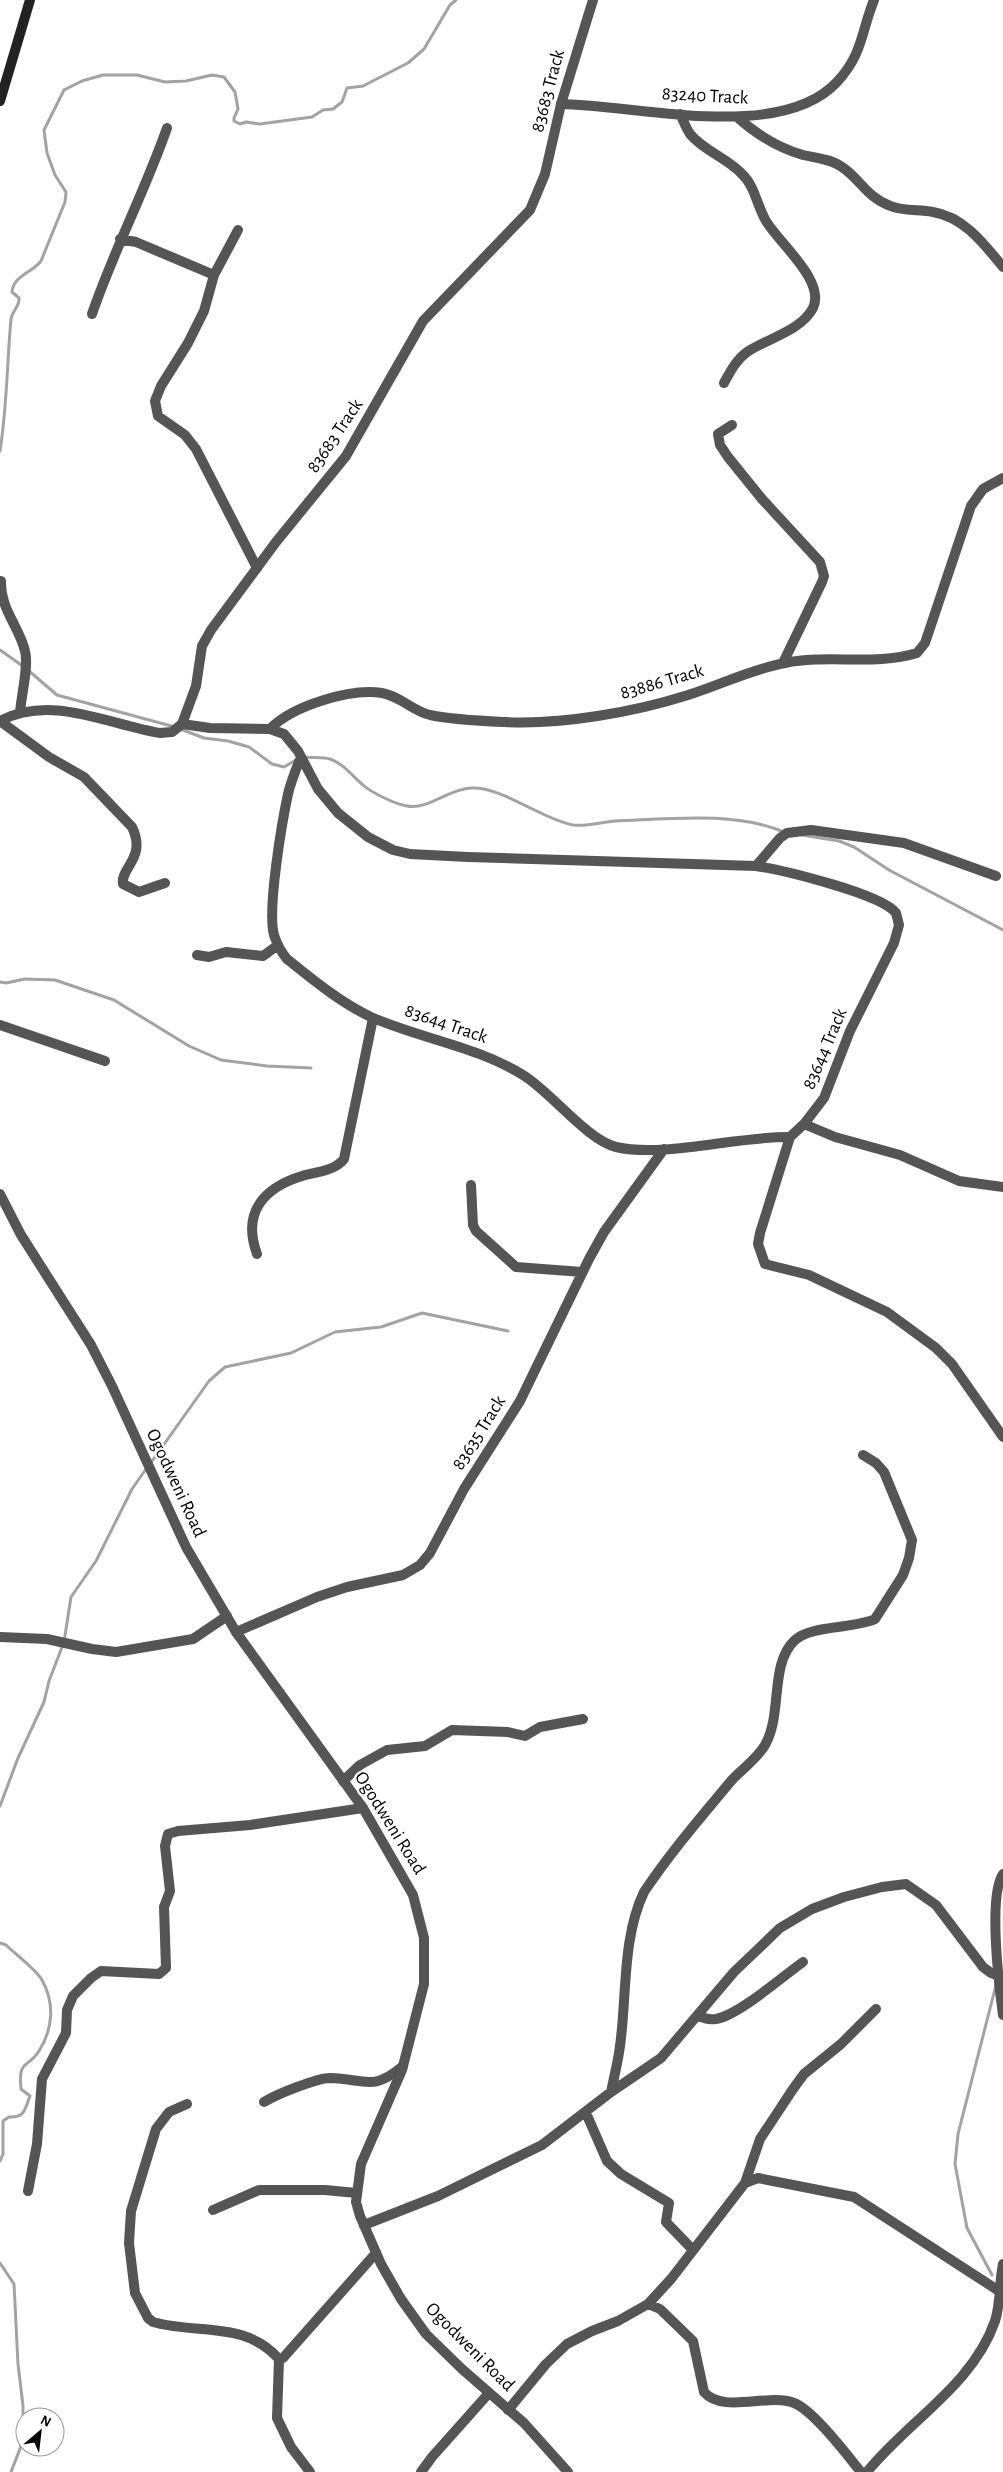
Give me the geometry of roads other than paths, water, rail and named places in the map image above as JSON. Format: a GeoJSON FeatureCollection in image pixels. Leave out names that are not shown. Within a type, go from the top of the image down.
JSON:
{"type":"FeatureCollection","features":[{"type":"Feature","properties":{"kind":"main road"},"geometry":{"type":"LineString","coordinates":[[0,100],[5,71],[30,0]]}},
{"type":"Feature","properties":{"kind":"street","name":"83683 Track"},"geometry":{"type":"LineString","coordinates":[[182,724],[196,686],[202,646],[211,630],[256,568],[346,456],[427,315],[530,210],[545,174],[561,104],[593,0]]}},
{"type":"Feature","properties":{"kind":"street","name":"83240 Track"},"geometry":{"type":"LineString","coordinates":[[561,104],[737,117],[776,112],[802,106],[836,83],[861,46],[874,0]]}},
{"type":"Feature","properties":{"kind":"street"},"geometry":{"type":"LineString","coordinates":[[680,114],[689,133],[697,141],[735,168],[748,182],[764,220],[806,272],[815,292],[813,308],[807,315],[798,324],[745,353],[724,383]]}},
{"type":"Feature","properties":{"kind":"street"},"geometry":{"type":"LineString","coordinates":[[737,117],[755,132],[774,143],[801,154],[842,166],[878,201],[906,211],[931,212],[958,221],[970,230],[1003,267]]}},
{"type":"Feature","properties":{"kind":"street"},"geometry":{"type":"LineString","coordinates":[[92,314],[120,240],[152,172],[167,128]]}},
{"type":"Feature","properties":{"kind":"street"},"geometry":{"type":"LineString","coordinates":[[238,230],[214,275],[204,311],[188,343],[161,386],[155,402],[156,410],[163,420],[185,435],[196,449],[256,568]]}},
{"type":"Feature","properties":{"kind":"street"},"geometry":{"type":"LineString","coordinates":[[120,240],[136,242],[214,275]]}},
{"type":"Feature","properties":{"kind":"street"},"geometry":{"type":"LineString","coordinates":[[732,425],[718,434],[720,446],[762,499],[816,557],[823,569],[822,582],[783,663]]}},
{"type":"Feature","properties":{"kind":"street","name":"83886 Track"},"geometry":{"type":"LineString","coordinates":[[270,729],[284,717],[318,702],[372,693],[392,696],[415,710],[449,717],[524,722],[608,715],[687,695],[783,663],[815,659],[877,658],[917,653],[925,644],[971,506],[983,489],[1003,478]]}},
{"type":"Feature","properties":{"kind":"street"},"geometry":{"type":"LineString","coordinates":[[1,581],[1,592],[5,607],[26,652],[20,713]]}},
{"type":"Feature","properties":{"kind":"street"},"geometry":{"type":"LineString","coordinates":[[0,721],[20,713],[56,710],[160,733],[172,732],[182,724]]}},
{"type":"Feature","properties":{"kind":"street"},"geometry":{"type":"LineString","coordinates":[[0,721],[50,757],[84,777],[132,827],[137,847],[134,859],[122,879],[123,884],[139,892],[165,883]]}},
{"type":"Feature","properties":{"kind":"street","name":"83644 Track"},"geometry":{"type":"LineString","coordinates":[[182,724],[210,728],[270,729],[289,738],[301,757],[318,789],[338,813],[368,836],[393,850],[410,854],[468,857],[756,866],[798,875],[874,898],[892,908],[898,919],[898,932],[894,944],[850,1031],[824,1098],[804,1124],[790,1137],[766,1137],[664,1149],[625,1148],[610,1145],[585,1127],[538,1085],[512,1068],[475,1052],[373,1018],[349,1006],[287,959],[278,944],[273,923],[277,867],[288,793],[301,757]]}},
{"type":"Feature","properties":{"kind":"street"},"geometry":{"type":"LineString","coordinates":[[756,866],[773,845],[787,833],[811,830],[904,843],[996,876]]}},
{"type":"Feature","properties":{"kind":"street"},"geometry":{"type":"LineString","coordinates":[[197,955],[209,958],[226,952],[263,956],[278,944]]}},
{"type":"Feature","properties":{"kind":"street"},"geometry":{"type":"LineString","coordinates":[[258,1254],[252,1240],[252,1221],[260,1202],[281,1184],[336,1167],[344,1159],[373,1018]]}},
{"type":"Feature","properties":{"kind":"street"},"geometry":{"type":"LineString","coordinates":[[0,1025],[105,1061]]}},
{"type":"Feature","properties":{"kind":"street"},"geometry":{"type":"LineString","coordinates":[[804,1124],[835,1137],[900,1155],[959,1181],[1003,1187]]}},
{"type":"Feature","properties":{"kind":"street"},"geometry":{"type":"LineString","coordinates":[[790,1137],[760,1233],[758,1244],[762,1260],[768,1266],[809,1275],[900,1320],[952,1364],[1003,1437]]}},
{"type":"Feature","properties":{"kind":"street","name":"83635 Track"},"geometry":{"type":"LineString","coordinates":[[236,1632],[317,1597],[347,1587],[403,1576],[420,1565],[430,1553],[464,1489],[520,1401],[582,1272],[604,1232],[664,1149]]}},
{"type":"Feature","properties":{"kind":"street"},"geometry":{"type":"LineString","coordinates":[[471,1185],[473,1225],[476,1231],[509,1262],[525,1269],[582,1272]]}},
{"type":"Feature","properties":{"kind":"street","name":"Ogodweni Road"},"geometry":{"type":"LineString","coordinates":[[0,1194],[21,1235],[90,1346],[112,1386],[186,1548],[236,1632],[363,1808],[413,1895],[424,1938],[426,1970],[403,2066],[391,2098],[363,2156],[357,2194],[358,2209],[376,2253],[401,2299],[426,2334],[524,2423],[568,2472]]}},
{"type":"Feature","properties":{"kind":"street"},"geometry":{"type":"LineString","coordinates":[[611,2092],[620,2047],[631,1935],[644,1892],[710,1806],[765,1745],[772,1729],[783,1659],[795,1639],[809,1633],[875,1619],[881,1612],[906,1566],[912,1548],[910,1531],[884,1472],[876,1462],[863,1455]]}},
{"type":"Feature","properties":{"kind":"street"},"geometry":{"type":"LineString","coordinates":[[0,1637],[47,1639],[116,1652],[193,1639],[227,1616]]}},
{"type":"Feature","properties":{"kind":"street"},"geometry":{"type":"LineString","coordinates":[[343,1782],[360,1765],[386,1750],[425,1746],[452,1730],[508,1732],[525,1736],[540,1727],[583,1719]]}},
{"type":"Feature","properties":{"kind":"street"},"geometry":{"type":"LineString","coordinates":[[28,2191],[37,2144],[42,2079],[66,2034],[67,2010],[73,1996],[101,1971],[159,1974],[166,1968],[164,1907],[170,1892],[165,1846],[168,1834],[178,1831],[250,1825],[363,1808]]}},
{"type":"Feature","properties":{"kind":"street"},"geometry":{"type":"LineString","coordinates":[[1003,1874],[996,1888],[1003,2015]]}},
{"type":"Feature","properties":{"kind":"street"},"geometry":{"type":"LineString","coordinates":[[364,2225],[438,2196],[534,2149],[586,2113],[611,2092],[661,2058],[734,1972],[780,1928],[812,1909],[844,1897],[896,1884],[912,1886],[936,1905],[983,1967],[1000,1978]]}},
{"type":"Feature","properties":{"kind":"street"},"geometry":{"type":"LineString","coordinates":[[698,2015],[706,2020],[719,2019],[737,2009],[803,1962]]}},
{"type":"Feature","properties":{"kind":"street"},"geometry":{"type":"LineString","coordinates":[[508,2410],[546,2364],[568,2344],[592,2331],[618,2321],[648,2304],[671,2279],[692,2249],[745,2183],[760,2139],[804,2074],[841,2044],[876,2009]]}},
{"type":"Feature","properties":{"kind":"street"},"geometry":{"type":"LineString","coordinates":[[264,2102],[289,2089],[328,2078],[370,2083],[387,2079],[403,2066]]}},
{"type":"Feature","properties":{"kind":"street"},"geometry":{"type":"LineString","coordinates":[[187,2104],[169,2112],[156,2129],[131,2211],[129,2243],[136,2297],[148,2318],[153,2322],[203,2330],[226,2330],[264,2344],[280,2359]]}},
{"type":"Feature","properties":{"kind":"street"},"geometry":{"type":"LineString","coordinates":[[586,2113],[607,2161],[621,2174],[669,2203],[666,2222],[692,2249]]}},
{"type":"Feature","properties":{"kind":"street"},"geometry":{"type":"LineString","coordinates":[[745,2183],[758,2178],[775,2179],[854,2197],[1000,2294]]}},
{"type":"Feature","properties":{"kind":"street"},"geometry":{"type":"LineString","coordinates":[[213,2210],[258,2190],[325,2190],[357,2194]]}},
{"type":"Feature","properties":{"kind":"street"},"geometry":{"type":"LineString","coordinates":[[280,2359],[283,2358],[376,2253]]}},
{"type":"Feature","properties":{"kind":"street"},"geometry":{"type":"LineString","coordinates":[[867,2472],[942,2398],[970,2366],[996,2319],[1003,2264]]}},
{"type":"Feature","properties":{"kind":"street"},"geometry":{"type":"LineString","coordinates":[[648,2304],[660,2309],[693,2341],[704,2392],[708,2396],[719,2401],[785,2400],[802,2407],[819,2423],[861,2472]]}},
{"type":"Feature","properties":{"kind":"street"},"geometry":{"type":"LineString","coordinates":[[280,2359],[276,2418],[291,2447],[307,2471]]}},
{"type":"Feature","properties":{"kind":"street"},"geometry":{"type":"LineString","coordinates":[[421,2472],[443,2444],[489,2393]]}},
{"type":"Feature","properties":{"kind":"waterway"},"geometry":{"type":"LineString","coordinates":[[0,451],[6,402],[11,319],[19,301],[19,298],[12,292],[13,287],[19,278],[41,261],[65,202],[66,192],[55,175],[47,153],[44,130],[64,90],[82,81],[103,75],[137,75],[165,82],[186,81],[212,75],[224,77],[235,92],[238,109],[234,121],[240,124],[246,122],[260,124],[312,117],[323,110],[333,109],[342,102],[347,88],[363,86],[408,63],[424,49],[450,5],[456,0]]}},
{"type":"Feature","properties":{"kind":"waterway"},"geometry":{"type":"LineString","coordinates":[[0,650],[24,667]]}},
{"type":"Feature","properties":{"kind":"waterway"},"geometry":{"type":"LineString","coordinates":[[29,671],[57,695],[175,727]]}},
{"type":"Feature","properties":{"kind":"waterway"},"geometry":{"type":"LineString","coordinates":[[180,729],[204,738],[228,741],[249,747],[272,764],[284,767],[296,760]]}},
{"type":"Feature","properties":{"kind":"waterway"},"geometry":{"type":"LineString","coordinates":[[304,757],[327,758],[335,761],[372,791],[390,801],[407,806],[423,805],[454,792],[471,788],[495,792],[561,822],[573,825],[589,825],[615,821],[701,818],[744,821],[765,825],[784,832]]}},
{"type":"Feature","properties":{"kind":"waterway"},"geometry":{"type":"LineString","coordinates":[[802,835],[839,841],[854,847],[889,870],[1003,930]]}},
{"type":"Feature","properties":{"kind":"waterway"},"geometry":{"type":"LineString","coordinates":[[0,982],[6,983],[25,979],[55,980],[114,1000],[189,1046],[221,1060],[267,1066],[311,1068]]}},
{"type":"Feature","properties":{"kind":"waterway"},"geometry":{"type":"LineString","coordinates":[[150,1464],[209,1381],[225,1367],[291,1353],[335,1332],[381,1327],[422,1313],[508,1331]]}},
{"type":"Feature","properties":{"kind":"waterway"},"geometry":{"type":"LineString","coordinates":[[0,1806],[18,1758],[44,1702],[49,1681],[64,1642],[71,1597],[96,1561],[132,1489],[146,1469]]}},
{"type":"Feature","properties":{"kind":"waterway"},"geometry":{"type":"LineString","coordinates":[[0,1943],[6,1945],[31,1967],[42,1980],[49,1998],[51,2016],[44,2043],[35,2057],[22,2068],[21,2089],[30,2096],[24,2112],[3,2121],[3,2154],[0,2161]]}},
{"type":"Feature","properties":{"kind":"waterway"},"geometry":{"type":"LineString","coordinates":[[992,2275],[967,2228],[955,2164],[958,2134],[996,1985]]}},
{"type":"Feature","properties":{"kind":"waterway"},"geometry":{"type":"LineString","coordinates":[[0,2263],[14,2284],[18,2364],[23,2406],[23,2441],[11,2472]]}}]}
